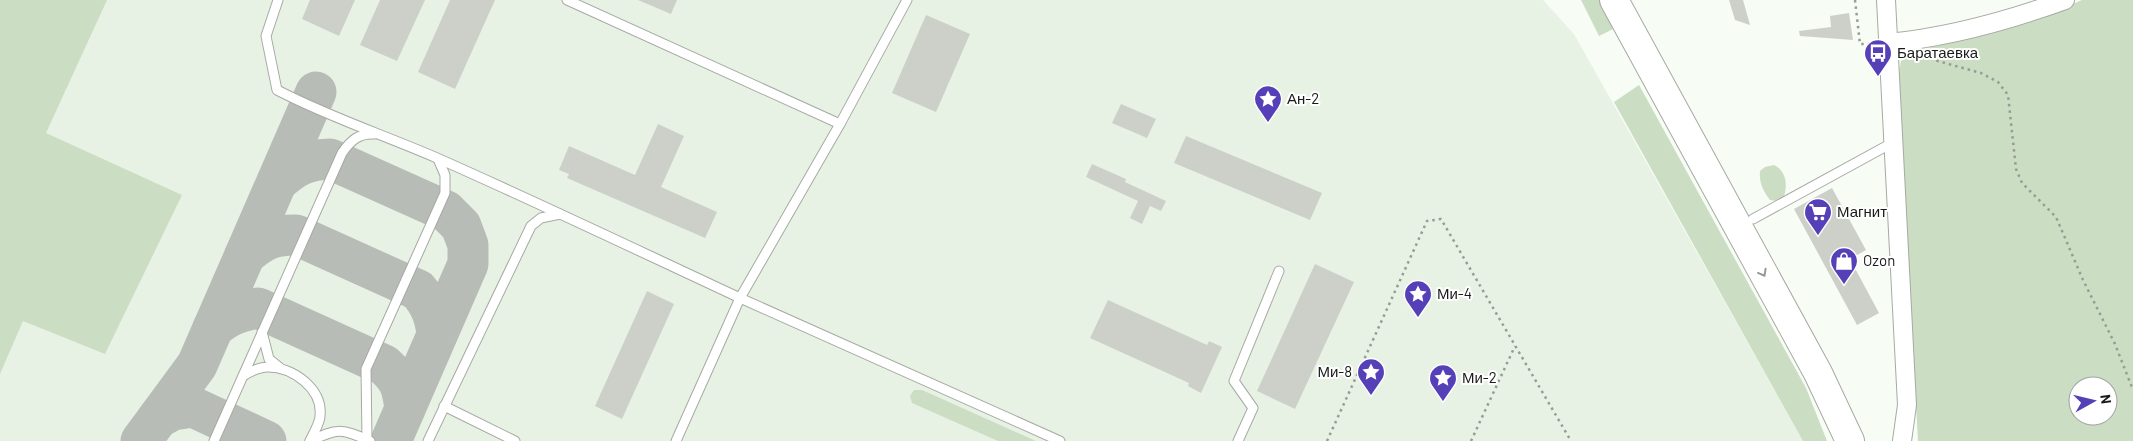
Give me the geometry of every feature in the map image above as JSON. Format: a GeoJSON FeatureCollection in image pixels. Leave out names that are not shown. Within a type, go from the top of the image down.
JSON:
{"type":"FeatureCollection","features":[{"type":"Feature","properties":{"kind":"highway"},"geometry":{"type":"LineString","coordinates":[[1614,0],[1818,373],[1850,441]]}},
{"type":"Feature","properties":{"kind":"highway"},"geometry":{"type":"LineString","coordinates":[[1635,0],[1663,56],[1830,357],[1868,441]]}},
{"type":"Feature","properties":{"kind":"street"},"geometry":{"type":"LineString","coordinates":[[1886,0],[1908,441]]}},
{"type":"Feature","properties":{"kind":"street"},"geometry":{"type":"LineString","coordinates":[[1888,44],[1922,40],[1985,27],[2065,0]]}},
{"type":"Feature","properties":{"kind":"street"},"geometry":{"type":"LineString","coordinates":[[1902,441],[1906,405]]}},
{"type":"Feature","properties":{"kind":"lane"},"geometry":{"type":"LineString","coordinates":[[278,0],[266,36],[277,90],[309,107],[438,158],[740,298],[1060,441]]}},
{"type":"Feature","properties":{"kind":"lane"},"geometry":{"type":"LineString","coordinates":[[567,0],[840,124]]}},
{"type":"Feature","properties":{"kind":"lane"},"geometry":{"type":"LineString","coordinates":[[676,441],[740,298],[840,124],[907,0]]}},
{"type":"Feature","properties":{"kind":"lane"},"geometry":{"type":"LineString","coordinates":[[214,441],[342,153],[351,140],[367,134],[383,135]]}},
{"type":"Feature","properties":{"kind":"lane"},"geometry":{"type":"LineString","coordinates":[[1753,219],[1892,143]]}},
{"type":"Feature","properties":{"kind":"lane"},"geometry":{"type":"LineString","coordinates":[[369,441],[366,369],[445,193],[445,175],[438,158]]}},
{"type":"Feature","properties":{"kind":"lane"},"geometry":{"type":"LineString","coordinates":[[428,441],[530,226],[541,218],[560,214]]}},
{"type":"Feature","properties":{"kind":"lane"},"geometry":{"type":"LineString","coordinates":[[1238,441],[1253,408],[1234,381],[1279,271]]}},
{"type":"Feature","properties":{"kind":"lane"},"geometry":{"type":"LineString","coordinates":[[262,332],[269,359],[281,369],[309,383],[317,398],[320,416],[310,441]]}},
{"type":"Feature","properties":{"kind":"lane"},"geometry":{"type":"LineString","coordinates":[[243,376],[256,368],[281,369]]}},
{"type":"Feature","properties":{"kind":"lane"},"geometry":{"type":"LineString","coordinates":[[444,406],[515,441]]}},
{"type":"Feature","properties":{"kind":"lane"},"geometry":{"type":"LineString","coordinates":[[310,441],[332,431],[360,429],[367,423]]}},
{"type":"Feature","properties":{"kind":"lane"},"geometry":{"type":"LineString","coordinates":[[348,431],[369,441]]}},
{"type":"Feature","properties":{"kind":"path"},"geometry":{"type":"LineString","coordinates":[[1855,0],[1860,44],[1888,44]]}},
{"type":"Feature","properties":{"kind":"path"},"geometry":{"type":"LineString","coordinates":[[1922,40],[1926,54],[1934,60],[1981,74],[1998,82],[2008,95],[2016,169],[2022,183],[2056,216],[2115,344],[2133,390]]}},
{"type":"Feature","properties":{"kind":"path"},"geometry":{"type":"LineString","coordinates":[[1327,441],[1427,221],[1441,219],[1571,441]]}},
{"type":"Feature","properties":{"kind":"path"},"geometry":{"type":"LineString","coordinates":[[1471,441],[1515,346]]}},
{"type":"Feature","properties":{"kind":"shaded area"},"geometry":{"type":"Polygon","coordinates":[[[0,0],[1543,0],[1574,34],[1803,441],[0,441],[0,0]]]}},
{"type":"Feature","properties":{"kind":"green space"},"geometry":{"type":"Polygon","coordinates":[[[0,0],[107,0],[46,133],[182,195],[105,354],[23,321],[0,374],[0,0]]]}},
{"type":"Feature","properties":{"kind":"green space"},"geometry":{"type":"Polygon","coordinates":[[[1581,0],[1601,0],[1615,28],[1599,36],[1581,0]]]}},
{"type":"Feature","properties":{"kind":"green space"},"geometry":{"type":"Polygon","coordinates":[[[2082,0],[2133,0],[2133,441],[1918,441],[1898,77],[1901,61],[1920,50],[2039,19],[2082,0]]]}},
{"type":"Feature","properties":{"kind":"green space"},"geometry":{"type":"Polygon","coordinates":[[[1639,85],[1806,388],[1827,441],[1803,441],[1614,102],[1639,85]]]}},
{"type":"Feature","properties":{"kind":"green space"},"geometry":{"type":"Polygon","coordinates":[[[1774,165],[1782,171],[1786,185],[1783,199],[1777,201],[1770,200],[1763,190],[1760,179],[1760,171],[1765,167],[1774,165]]]}},
{"type":"Feature","properties":{"kind":"green space"},"geometry":{"type":"Polygon","coordinates":[[[914,390],[922,390],[1036,441],[998,441],[912,403],[910,396],[914,390]]]}},
{"type":"Feature","properties":{"kind":"building"},"geometry":{"type":"Polygon","coordinates":[[[310,0],[355,0],[339,36],[302,19],[310,0]]]}},
{"type":"Feature","properties":{"kind":"building"},"geometry":{"type":"Polygon","coordinates":[[[380,0],[425,0],[397,61],[360,45],[380,0]]]}},
{"type":"Feature","properties":{"kind":"building"},"geometry":{"type":"Polygon","coordinates":[[[450,0],[495,0],[455,89],[418,72],[450,0]]]}},
{"type":"Feature","properties":{"kind":"building"},"geometry":{"type":"Polygon","coordinates":[[[638,0],[677,0],[671,14],[638,0]]]}},
{"type":"Feature","properties":{"kind":"building"},"geometry":{"type":"Polygon","coordinates":[[[1729,0],[1743,0],[1750,25],[1735,20],[1729,0]]]}},
{"type":"Feature","properties":{"kind":"building"},"geometry":{"type":"Polygon","coordinates":[[[1849,13],[1853,40],[1800,36],[1799,31],[1831,27],[1830,16],[1849,13]]]}},
{"type":"Feature","properties":{"kind":"building"},"geometry":{"type":"Polygon","coordinates":[[[926,15],[970,34],[936,112],[892,93],[926,15]]]}},
{"type":"Feature","properties":{"kind":"building"},"geometry":{"type":"Polygon","coordinates":[[[1121,104],[1156,119],[1147,138],[1112,123],[1121,104]]]}},
{"type":"Feature","properties":{"kind":"building"},"geometry":{"type":"Polygon","coordinates":[[[658,124],[684,136],[661,187],[717,212],[705,238],[567,178],[569,174],[559,170],[569,146],[635,175],[658,124]]]}},
{"type":"Feature","properties":{"kind":"building"},"geometry":{"type":"Polygon","coordinates":[[[1186,136],[1322,193],[1310,220],[1174,163],[1186,136]]]}},
{"type":"Feature","properties":{"kind":"building"},"geometry":{"type":"Polygon","coordinates":[[[1092,164],[1126,179],[1125,182],[1166,201],[1161,211],[1150,206],[1142,224],[1130,218],[1138,201],[1086,177],[1092,164]]]}},
{"type":"Feature","properties":{"kind":"building"},"geometry":{"type":"Polygon","coordinates":[[[1832,188],[1866,250],[1850,259],[1879,313],[1857,325],[1794,209],[1832,188]]]}},
{"type":"Feature","properties":{"kind":"building"},"geometry":{"type":"Polygon","coordinates":[[[1315,264],[1354,282],[1295,409],[1257,391],[1315,264]]]}},
{"type":"Feature","properties":{"kind":"building"},"geometry":{"type":"Polygon","coordinates":[[[647,291],[674,304],[622,419],[595,406],[647,291]]]}},
{"type":"Feature","properties":{"kind":"building"},"geometry":{"type":"Polygon","coordinates":[[[1108,300],[1207,345],[1209,341],[1222,347],[1201,393],[1188,386],[1189,383],[1090,338],[1108,300]]]}},
{"type":"Feature","properties":{"kind":"taxiway"},"geometry":{"type":"LineString","coordinates":[[141,441],[197,365],[316,92]]}},
{"type":"Feature","properties":{"kind":"taxiway"},"geometry":{"type":"LineString","coordinates":[[277,182],[307,162],[330,159],[446,211],[461,226],[468,245],[468,264],[391,441]]}},
{"type":"Feature","properties":{"kind":"taxiway"},"geometry":{"type":"LineString","coordinates":[[245,255],[268,239],[296,235],[418,290],[431,310],[437,334]]}},
{"type":"Feature","properties":{"kind":"taxiway"},"geometry":{"type":"LineString","coordinates":[[213,328],[223,320],[234,315],[258,308],[384,365],[394,375],[399,384],[405,408]]}},
{"type":"Feature","properties":{"kind":"taxiway"},"geometry":{"type":"LineString","coordinates":[[158,418],[173,410],[193,407],[266,441]]}},
{"type":"Feature","properties":{"kind":"place","name":"Баратаевка"},"geometry":{"type":"Point","coordinates":[1878,77]}},
{"type":"Feature","properties":{"kind":"place","name":"Ан-2"},"geometry":{"type":"Point","coordinates":[1268,123]}},
{"type":"Feature","properties":{"kind":"place","name":"Магнит"},"geometry":{"type":"Point","coordinates":[1818,236]}},
{"type":"Feature","properties":{"kind":"place","name":"Ozon"},"geometry":{"type":"Point","coordinates":[1844,285]}},
{"type":"Feature","properties":{"kind":"place","name":"Ми-4"},"geometry":{"type":"Point","coordinates":[1418,318]}},
{"type":"Feature","properties":{"kind":"place","name":"Ми-8"},"geometry":{"type":"Point","coordinates":[1371,396]}},
{"type":"Feature","properties":{"kind":"place","name":"Ми-2"},"geometry":{"type":"Point","coordinates":[1443,402]}}]}
